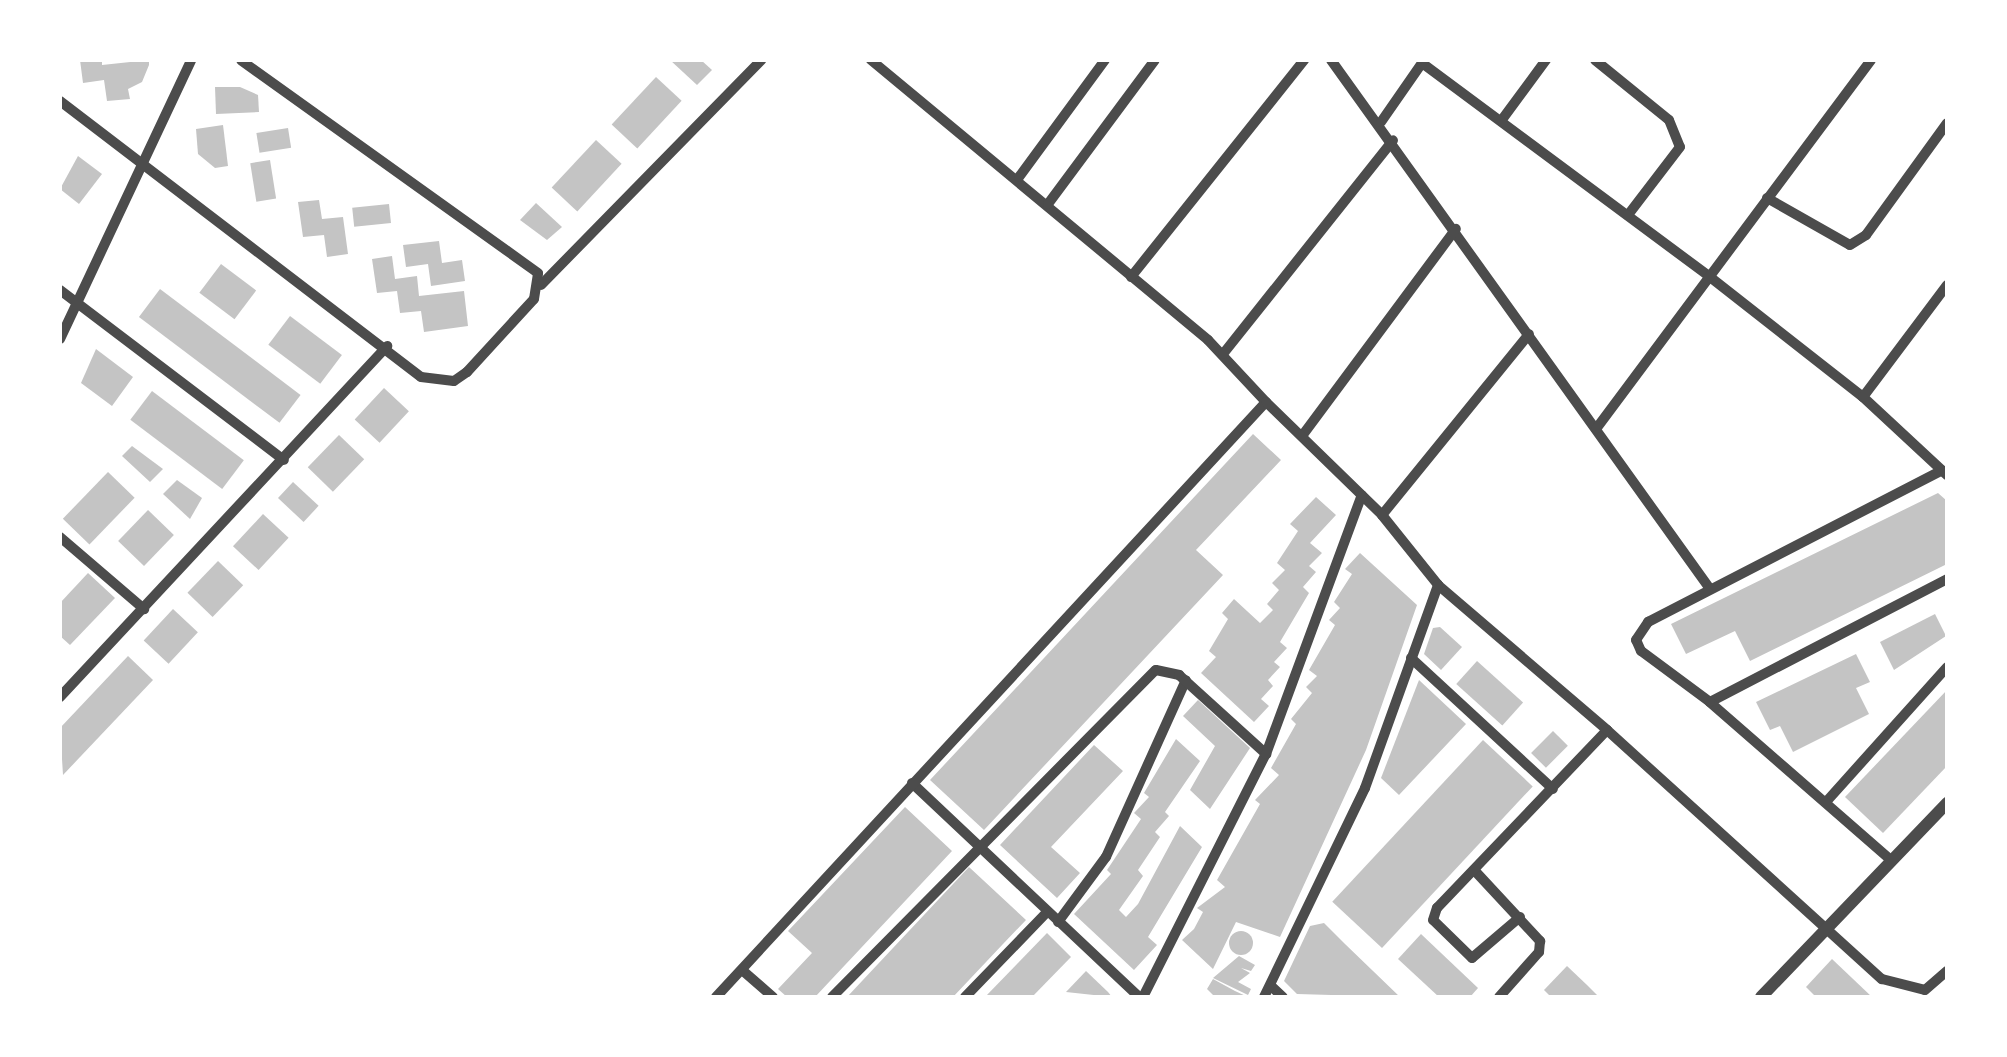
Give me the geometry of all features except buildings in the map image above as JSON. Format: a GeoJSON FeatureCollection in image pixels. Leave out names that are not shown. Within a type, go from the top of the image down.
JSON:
{"type":"FeatureCollection","features":[{"type":"Feature","properties":{"kind":"street"},"geometry":{"type":"LineString","coordinates":[[60,340],[140,160],[191,60]]}},
{"type":"Feature","properties":{"kind":"street"},"geometry":{"type":"LineString","coordinates":[[241,60],[526,259],[541,285]]}},
{"type":"Feature","properties":{"kind":"street"},"geometry":{"type":"LineString","coordinates":[[60,101],[387,346],[422,377],[454,380],[761,60]]}},
{"type":"Feature","properties":{"kind":"street"},"geometry":{"type":"LineString","coordinates":[[871,60],[1018,177],[1223,354],[1382,516],[1438,586],[1608,730],[1826,929],[1898,986],[1925,990],[1947,971]]}},
{"type":"Feature","properties":{"kind":"street"},"geometry":{"type":"LineString","coordinates":[[1018,177],[1105,60]]}},
{"type":"Feature","properties":{"kind":"street"},"geometry":{"type":"LineString","coordinates":[[1048,204],[1154,60]]}},
{"type":"Feature","properties":{"kind":"street"},"geometry":{"type":"LineString","coordinates":[[1131,278],[1304,60]]}},
{"type":"Feature","properties":{"kind":"street"},"geometry":{"type":"LineString","coordinates":[[1331,60],[1381,122],[1710,589]]}},
{"type":"Feature","properties":{"kind":"street"},"geometry":{"type":"LineString","coordinates":[[1501,121],[1546,60]]}},
{"type":"Feature","properties":{"kind":"street"},"geometry":{"type":"LineString","coordinates":[[1594,60],[1677,132],[1678,154],[1628,215]]}},
{"type":"Feature","properties":{"kind":"street"},"geometry":{"type":"LineString","coordinates":[[1596,429],[1872,60]]}},
{"type":"Feature","properties":{"kind":"street"},"geometry":{"type":"LineString","coordinates":[[1381,122],[1424,62],[1710,276],[1862,397],[1944,473],[1648,622],[1636,643],[1710,702],[1892,861]]}},
{"type":"Feature","properties":{"kind":"street"},"geometry":{"type":"LineString","coordinates":[[1767,198],[1850,246],[1866,234],[1947,124]]}},
{"type":"Feature","properties":{"kind":"street"},"geometry":{"type":"LineString","coordinates":[[1223,354],[1393,140]]}},
{"type":"Feature","properties":{"kind":"street"},"geometry":{"type":"LineString","coordinates":[[1302,436],[1456,229]]}},
{"type":"Feature","properties":{"kind":"street"},"geometry":{"type":"LineString","coordinates":[[1862,397],[1947,285]]}},
{"type":"Feature","properties":{"kind":"street"},"geometry":{"type":"LineString","coordinates":[[60,290],[284,460]]}},
{"type":"Feature","properties":{"kind":"street"},"geometry":{"type":"LineString","coordinates":[[1382,516],[1529,334]]}},
{"type":"Feature","properties":{"kind":"street"},"geometry":{"type":"LineString","coordinates":[[60,697],[387,346]]}},
{"type":"Feature","properties":{"kind":"street"},"geometry":{"type":"LineString","coordinates":[[716,997],[1266,402]]}},
{"type":"Feature","properties":{"kind":"street"},"geometry":{"type":"LineString","coordinates":[[912,783],[1141,997],[1266,754],[1362,495]]}},
{"type":"Feature","properties":{"kind":"street"},"geometry":{"type":"LineString","coordinates":[[60,537],[144,609]]}},
{"type":"Feature","properties":{"kind":"street"},"geometry":{"type":"LineString","coordinates":[[1710,702],[1947,579]]}},
{"type":"Feature","properties":{"kind":"street"},"geometry":{"type":"LineString","coordinates":[[1264,997],[1365,788],[1438,586]]}},
{"type":"Feature","properties":{"kind":"street"},"geometry":{"type":"LineString","coordinates":[[1411,658],[1553,789]]}},
{"type":"Feature","properties":{"kind":"street"},"geometry":{"type":"LineString","coordinates":[[1826,802],[1947,666]]}},
{"type":"Feature","properties":{"kind":"street"},"geometry":{"type":"LineString","coordinates":[[832,997],[1146,677],[1164,670],[1186,680],[1266,754]]}},
{"type":"Feature","properties":{"kind":"street"},"geometry":{"type":"LineString","coordinates":[[1058,922],[1106,857],[1186,680]]}},
{"type":"Feature","properties":{"kind":"street"},"geometry":{"type":"LineString","coordinates":[[1520,916],[1481,953],[1466,957],[1433,916],[1608,730]]}},
{"type":"Feature","properties":{"kind":"street"},"geometry":{"type":"LineString","coordinates":[[1761,997],[1947,803]]}},
{"type":"Feature","properties":{"kind":"street"},"geometry":{"type":"LineString","coordinates":[[1475,871],[1538,936],[1539,952],[1499,997]]}},
{"type":"Feature","properties":{"kind":"street"},"geometry":{"type":"LineString","coordinates":[[965,997],[1047,912]]}},
{"type":"Feature","properties":{"kind":"street"},"geometry":{"type":"LineString","coordinates":[[742,970],[772,997]]}},
{"type":"Feature","properties":{"kind":"street"},"geometry":{"type":"LineString","coordinates":[[1271,986],[1283,997]]}}]}
